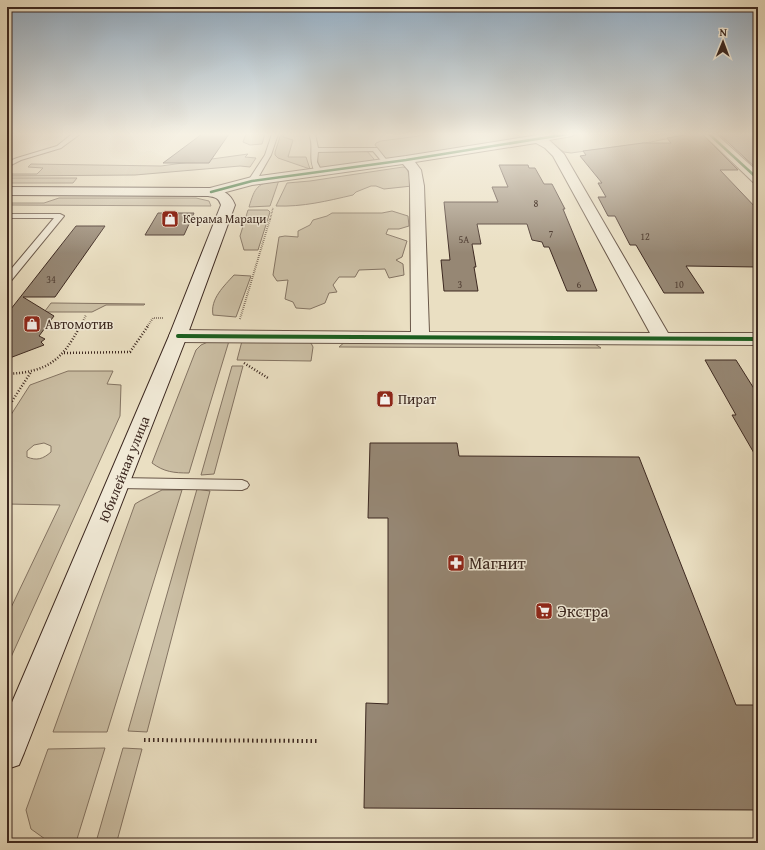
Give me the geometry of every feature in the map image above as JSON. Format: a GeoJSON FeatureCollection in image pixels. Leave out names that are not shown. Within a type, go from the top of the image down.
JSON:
{"type":"FeatureCollection","features":[{"type":"Feature","properties":{"kind":"street"},"geometry":{"type":"LineString","coordinates":[[7,191],[212,192],[234,184],[306,174]]}},
{"type":"Feature","properties":{"kind":"street"},"geometry":{"type":"LineString","coordinates":[[416,174],[420,337]]}},
{"type":"Feature","properties":{"kind":"street"},"geometry":{"type":"LineString","coordinates":[[569,174],[662,338]]}},
{"type":"Feature","properties":{"kind":"street","name":"Юбилейная улица"},"geometry":{"type":"LineString","coordinates":[[7,753],[178,336],[227,210],[227,200],[223,195],[212,192]]}},
{"type":"Feature","properties":{"kind":"street"},"geometry":{"type":"LineString","coordinates":[[178,336],[758,338]]}},
{"type":"Feature","properties":{"kind":"lane"},"geometry":{"type":"LineString","coordinates":[[252,181],[257,174]]}},
{"type":"Feature","properties":{"kind":"lane"},"geometry":{"type":"LineString","coordinates":[[7,216],[60,216],[7,280]]}},
{"type":"Feature","properties":{"kind":"lane"},"geometry":{"type":"LineString","coordinates":[[118,483],[242,485]]}},
{"type":"Feature","properties":{"kind":"path"},"geometry":{"type":"LineString","coordinates":[[238,325],[274,208]]}},
{"type":"Feature","properties":{"kind":"path"},"geometry":{"type":"LineString","coordinates":[[7,374],[31,372],[57,359],[64,353],[86,315]]}},
{"type":"Feature","properties":{"kind":"path"},"geometry":{"type":"LineString","coordinates":[[64,353],[130,352],[153,318],[163,318]]}},
{"type":"Feature","properties":{"kind":"path"},"geometry":{"type":"LineString","coordinates":[[244,363],[268,378]]}},
{"type":"Feature","properties":{"kind":"path"},"geometry":{"type":"LineString","coordinates":[[7,409],[31,372]]}},
{"type":"Feature","properties":{"kind":"path"},"geometry":{"type":"LineString","coordinates":[[144,740],[318,741]]}},
{"type":"Feature","properties":{"kind":"shaded area"},"geometry":{"type":"Polygon","coordinates":[[[7,174],[151,174],[7,176],[7,174]]]}},
{"type":"Feature","properties":{"kind":"shaded area"},"geometry":{"type":"Polygon","coordinates":[[[359,174],[409,174],[412,186],[384,189],[371,186],[356,192],[353,195],[315,203],[305,205],[276,206],[287,183],[359,174]]]}},
{"type":"Feature","properties":{"kind":"shaded area"},"geometry":{"type":"Polygon","coordinates":[[[7,178],[77,178],[73,183],[7,183],[7,178]]]}},
{"type":"Feature","properties":{"kind":"shaded area"},"geometry":{"type":"Polygon","coordinates":[[[279,180],[270,206],[249,207],[255,190],[258,187],[266,183],[279,180]]]}},
{"type":"Feature","properties":{"kind":"shaded area"},"geometry":{"type":"Polygon","coordinates":[[[59,198],[196,198],[209,201],[211,206],[7,205],[7,203],[44,203],[59,198]]]}},
{"type":"Feature","properties":{"kind":"shaded area"},"geometry":{"type":"Polygon","coordinates":[[[248,210],[268,210],[270,212],[258,250],[244,250],[240,236],[248,210]]]}},
{"type":"Feature","properties":{"kind":"shaded area"},"geometry":{"type":"Polygon","coordinates":[[[392,211],[408,216],[409,226],[399,229],[388,229],[386,234],[407,241],[402,257],[396,260],[403,264],[404,275],[389,278],[385,269],[359,270],[355,277],[339,277],[333,285],[337,292],[329,293],[325,303],[310,309],[296,308],[293,302],[285,299],[288,280],[277,281],[273,275],[279,237],[298,237],[298,231],[310,225],[313,220],[332,213],[382,213],[392,211]]]}},
{"type":"Feature","properties":{"kind":"shaded area"},"geometry":{"type":"Polygon","coordinates":[[[234,275],[251,276],[236,317],[213,315],[216,298],[222,288],[234,275]]]}},
{"type":"Feature","properties":{"kind":"shaded area"},"geometry":{"type":"Polygon","coordinates":[[[51,303],[145,304],[106,305],[92,312],[45,311],[51,303]]]}},
{"type":"Feature","properties":{"kind":"shaded area"},"geometry":{"type":"Polygon","coordinates":[[[210,341],[229,341],[189,473],[165,470],[152,463],[196,350],[201,345],[210,341]]]}},
{"type":"Feature","properties":{"kind":"shaded area"},"geometry":{"type":"Polygon","coordinates":[[[242,341],[305,341],[311,343],[313,347],[311,361],[237,360],[242,341]]]}},
{"type":"Feature","properties":{"kind":"shaded area"},"geometry":{"type":"Polygon","coordinates":[[[346,341],[592,342],[601,348],[339,347],[346,341]]]}},
{"type":"Feature","properties":{"kind":"shaded area"},"geometry":{"type":"Polygon","coordinates":[[[232,366],[243,366],[214,474],[201,475],[232,366]]]}},
{"type":"Feature","properties":{"kind":"shaded area"},"geometry":{"type":"Polygon","coordinates":[[[68,371],[113,371],[107,384],[121,385],[120,416],[7,666],[7,616],[60,505],[7,504],[7,421],[30,385],[68,371]],[[44,443],[34,445],[27,451],[27,457],[34,459],[43,458],[51,452],[51,446],[44,443]]]}},
{"type":"Feature","properties":{"kind":"shaded area"},"geometry":{"type":"Polygon","coordinates":[[[197,489],[210,491],[147,732],[128,731],[197,489]]]}},
{"type":"Feature","properties":{"kind":"shaded area"},"geometry":{"type":"Polygon","coordinates":[[[162,490],[182,490],[107,732],[53,732],[135,504],[162,490]]]}},
{"type":"Feature","properties":{"kind":"shaded area"},"geometry":{"type":"Polygon","coordinates":[[[105,748],[77,839],[45,839],[31,829],[26,810],[48,749],[105,748]]]}},
{"type":"Feature","properties":{"kind":"shaded area"},"geometry":{"type":"Polygon","coordinates":[[[123,748],[142,749],[117,841],[96,842],[123,748]]]}},
{"type":"Feature","properties":{"kind":"building"},"geometry":{"type":"Polygon","coordinates":[[[503,174],[538,174],[544,184],[552,184],[565,209],[563,209],[597,291],[567,291],[549,247],[544,247],[542,242],[532,240],[527,224],[477,224],[481,244],[472,244],[478,291],[444,291],[441,260],[450,260],[444,202],[498,202],[492,187],[508,187],[503,174]]]}},
{"type":"Feature","properties":{"kind":"building"},"geometry":{"type":"Polygon","coordinates":[[[594,174],[723,174],[758,210],[758,267],[686,266],[704,293],[664,293],[636,245],[630,245],[615,216],[608,216],[598,197],[606,197],[598,183],[602,183],[594,174]]]}},
{"type":"Feature","properties":{"kind":"building"},"geometry":{"type":"Polygon","coordinates":[[[158,213],[194,213],[184,235],[145,235],[158,213]]]}},
{"type":"Feature","properties":{"kind":"building"},"geometry":{"type":"Polygon","coordinates":[[[76,226],[105,226],[55,297],[23,297],[54,316],[39,336],[45,339],[41,342],[44,345],[7,359],[7,314],[76,226]]]}},
{"type":"Feature","properties":{"kind":"building"},"geometry":{"type":"Polygon","coordinates":[[[705,360],[736,360],[758,395],[758,460],[732,415],[736,415],[705,360]]]}},
{"type":"Feature","properties":{"kind":"building","name":"Экстра"},"geometry":{"type":"Polygon","coordinates":[[[370,443],[457,443],[459,456],[639,457],[736,705],[758,705],[758,810],[364,808],[366,703],[388,704],[388,518],[368,518],[370,443]]]}},
{"type":"Feature","properties":{"kind":"cycle path"},"geometry":{"type":"LineString","coordinates":[[211,192],[252,181],[306,174]]}},
{"type":"Feature","properties":{"kind":"cycle path"},"geometry":{"type":"LineString","coordinates":[[752,174],[758,179]]}},
{"type":"Feature","properties":{"kind":"cycle path"},"geometry":{"type":"LineString","coordinates":[[178,336],[758,339]]}},
{"type":"Feature","properties":{"kind":"place","name":"Керама Мараци"},"geometry":{"type":"Point","coordinates":[170,219]}},
{"type":"Feature","properties":{"kind":"place","name":"Автомотив"},"geometry":{"type":"Point","coordinates":[32,324]}},
{"type":"Feature","properties":{"kind":"place","name":"Пират"},"geometry":{"type":"Point","coordinates":[385,399]}},
{"type":"Feature","properties":{"kind":"place","name":"Магнит"},"geometry":{"type":"Point","coordinates":[456,563]}},
{"type":"Feature","properties":{"kind":"place","name":"Экстра"},"geometry":{"type":"Point","coordinates":[544,611]}}]}
